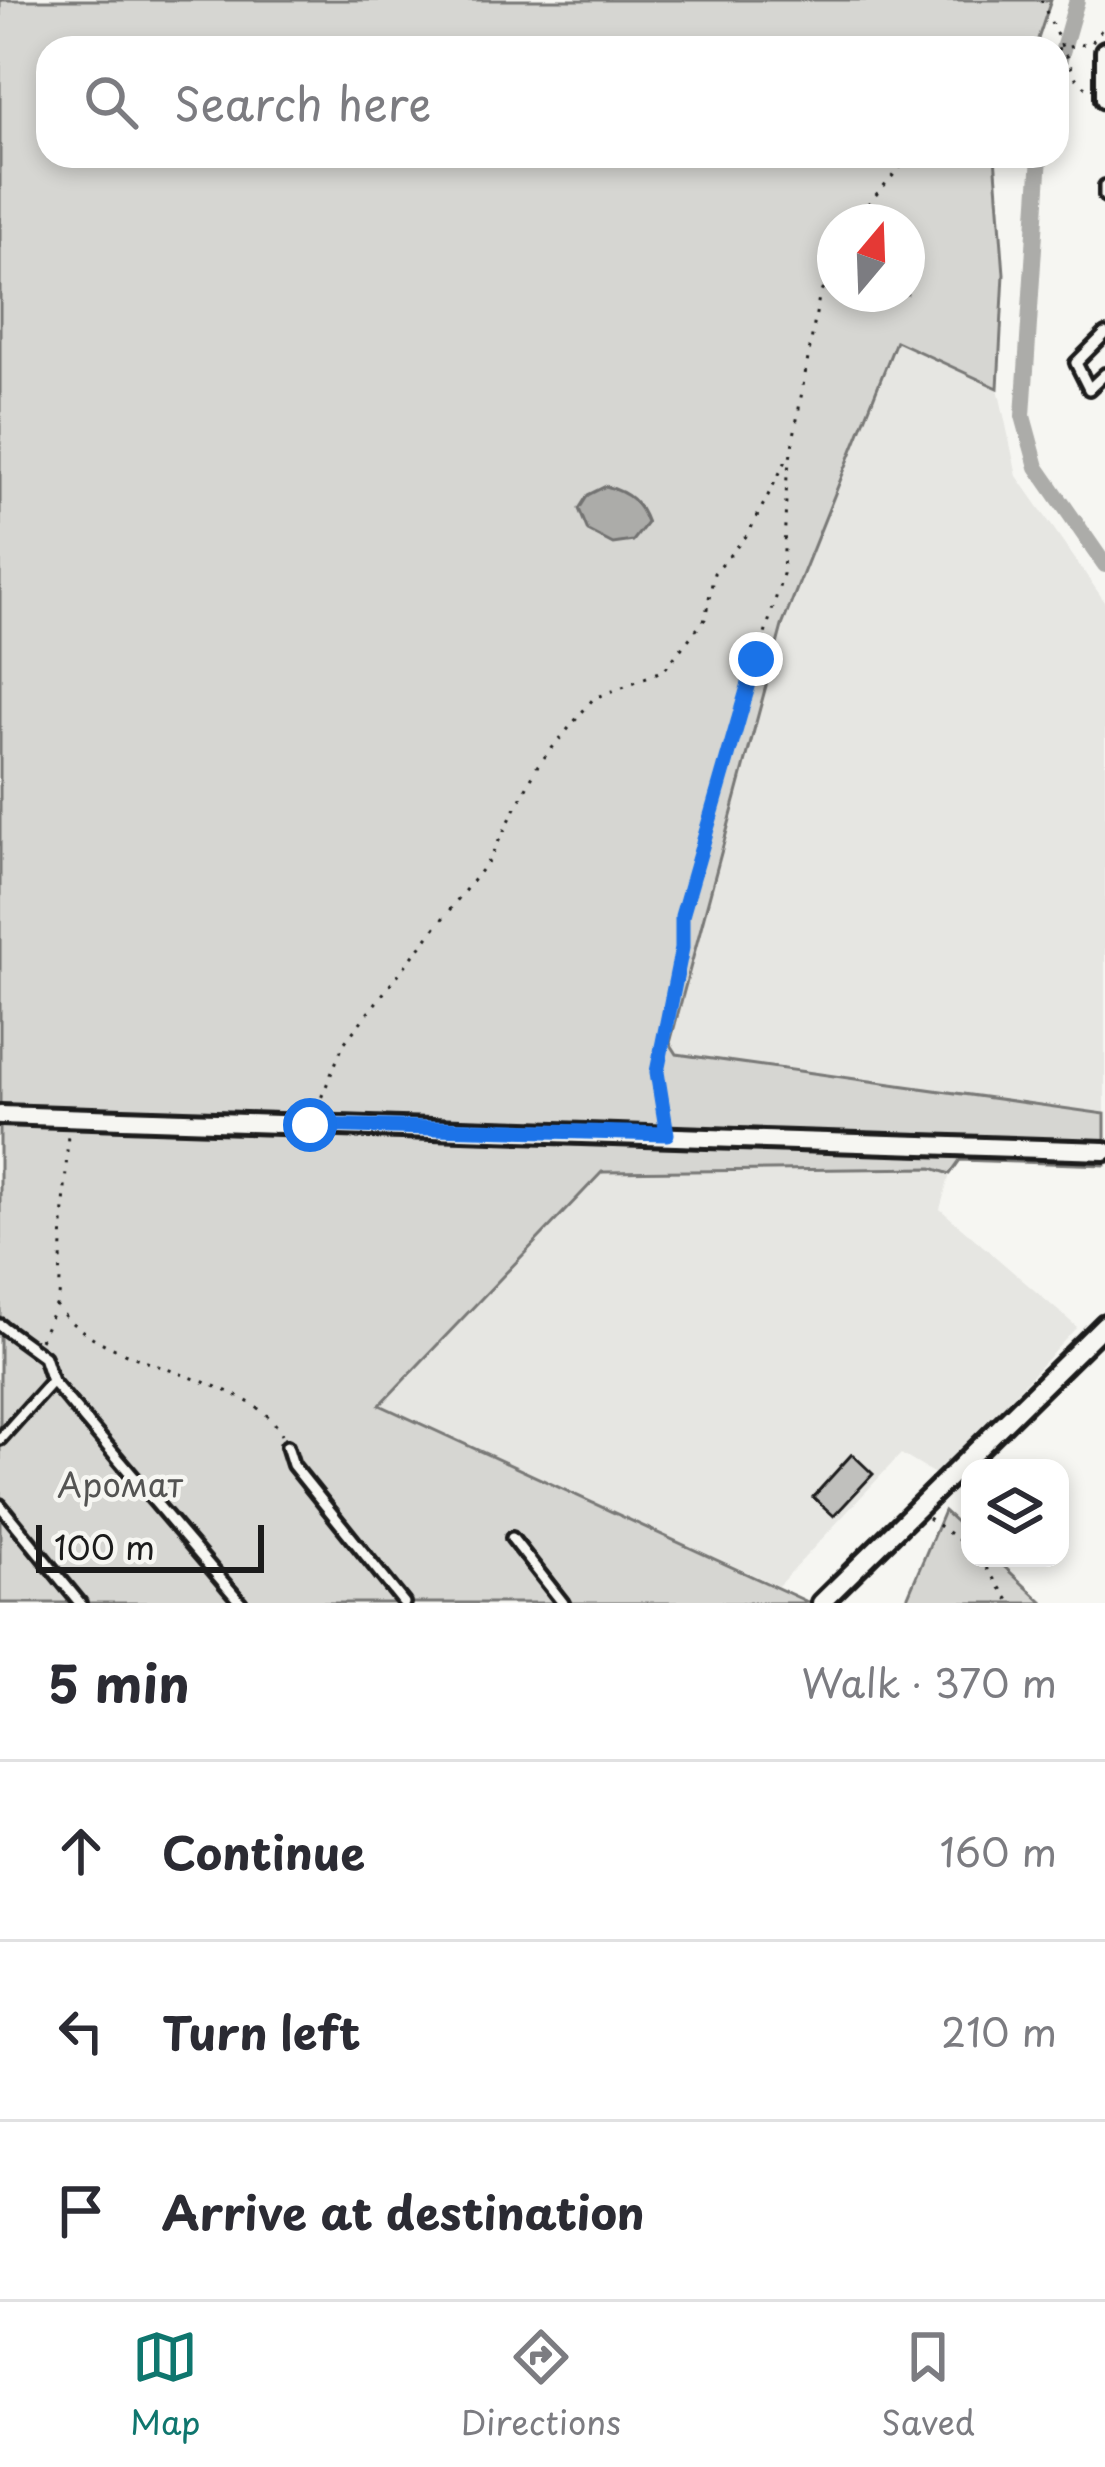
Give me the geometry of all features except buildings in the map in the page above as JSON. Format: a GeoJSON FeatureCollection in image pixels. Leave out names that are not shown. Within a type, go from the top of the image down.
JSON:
{"type":"FeatureCollection","features":[{"type":"Feature","properties":{"kind":"street"},"geometry":{"type":"LineString","coordinates":[[1098,96],[1103,56]]}},
{"type":"Feature","properties":{"kind":"street"},"geometry":{"type":"LineString","coordinates":[[0,1115],[1105,1151]]}},
{"type":"Feature","properties":{"kind":"street"},"geometry":{"type":"LineString","coordinates":[[825,1600],[1105,1324]]}},
{"type":"Feature","properties":{"kind":"lane"},"geometry":{"type":"LineString","coordinates":[[1105,186],[1105,196]]}},
{"type":"Feature","properties":{"kind":"lane"},"geometry":{"type":"LineString","coordinates":[[1105,334],[1076,363],[1089,389],[1105,374]]}},
{"type":"Feature","properties":{"kind":"lane"},"geometry":{"type":"LineString","coordinates":[[0,1325],[44,1357],[52,1381],[241,1603]]}},
{"type":"Feature","properties":{"kind":"lane"},"geometry":{"type":"LineString","coordinates":[[0,1439],[52,1381]]}},
{"type":"Feature","properties":{"kind":"lane"},"geometry":{"type":"LineString","coordinates":[[286,1446],[293,1465],[404,1603]]}},
{"type":"Feature","properties":{"kind":"lane"},"geometry":{"type":"LineString","coordinates":[[0,1505],[80,1603]]}},
{"type":"Feature","properties":{"kind":"lane"},"geometry":{"type":"LineString","coordinates":[[512,1538],[563,1603]]}},
{"type":"Feature","properties":{"kind":"path"},"geometry":{"type":"LineString","coordinates":[[1041,0],[1055,36]]}},
{"type":"Feature","properties":{"kind":"path"},"geometry":{"type":"LineString","coordinates":[[1069,47],[1090,43],[1105,25]]}},
{"type":"Feature","properties":{"kind":"path"},"geometry":{"type":"LineString","coordinates":[[1069,65],[1098,96]]}},
{"type":"Feature","properties":{"kind":"path"},"geometry":{"type":"LineString","coordinates":[[868,204],[899,168]]}},
{"type":"Feature","properties":{"kind":"path"},"geometry":{"type":"LineString","coordinates":[[667,1134],[657,1072],[682,948],[682,916],[783,574],[792,450],[817,308]]}},
{"type":"Feature","properties":{"kind":"path"},"geometry":{"type":"LineString","coordinates":[[310,1125],[344,1043],[489,860],[538,765],[593,699],[664,670],[705,619],[714,573],[748,534],[792,450]]}},
{"type":"Feature","properties":{"kind":"path"},"geometry":{"type":"LineString","coordinates":[[35,1351],[56,1306],[69,1119]]}},
{"type":"Feature","properties":{"kind":"path"},"geometry":{"type":"LineString","coordinates":[[56,1306],[71,1328],[126,1355],[195,1377],[274,1420],[286,1446]]}},
{"type":"Feature","properties":{"kind":"path"},"geometry":{"type":"LineString","coordinates":[[916,1510],[961,1542]]}},
{"type":"Feature","properties":{"kind":"path"},"geometry":{"type":"LineString","coordinates":[[985,1567],[1011,1603]]}},
{"type":"Feature","properties":{"kind":"shaded area"},"geometry":{"type":"Polygon","coordinates":[[[896,340],[998,388],[1017,476],[1105,602],[1105,1114],[677,1054],[669,1043],[782,626],[896,340]]]}},
{"type":"Feature","properties":{"kind":"shaded area"},"geometry":{"type":"Polygon","coordinates":[[[606,486],[632,499],[644,515],[647,523],[633,541],[613,544],[588,531],[579,509],[588,495],[606,486]]]}},
{"type":"Feature","properties":{"kind":"shaded area"},"geometry":{"type":"Polygon","coordinates":[[[932,1168],[950,1174],[940,1209],[1077,1327],[938,1476],[901,1454],[778,1586],[379,1405],[602,1172],[932,1168]]]}},
{"type":"Feature","properties":{"kind":"green space","name":"Аромат"},"geometry":{"type":"Polygon","coordinates":[[[0,0],[1051,0],[1039,36],[36,36],[36,168],[996,168],[1004,274],[998,388],[896,341],[782,626],[670,1043],[677,1054],[1105,1114],[1105,1165],[960,1160],[950,1174],[932,1168],[602,1172],[380,1405],[810,1603],[0,1603],[0,0]]]}},
{"type":"Feature","properties":{"kind":"green space"},"geometry":{"type":"Polygon","coordinates":[[[944,1511],[961,1527],[961,1567],[1005,1567],[1043,1603],[905,1603],[944,1511]]]}},
{"type":"Feature","properties":{"kind":"waterway"},"geometry":{"type":"LineString","coordinates":[[1067,36],[1077,0]]}},
{"type":"Feature","properties":{"kind":"waterway"},"geometry":{"type":"LineString","coordinates":[[1039,168],[1023,416],[1037,467],[1105,565]]}},
{"type":"Feature","properties":{"kind":"route"},"geometry":{"type":"LineString","coordinates":[[310,1125],[667,1134],[657,1072],[682,948],[682,916],[756,659]]}}]}
